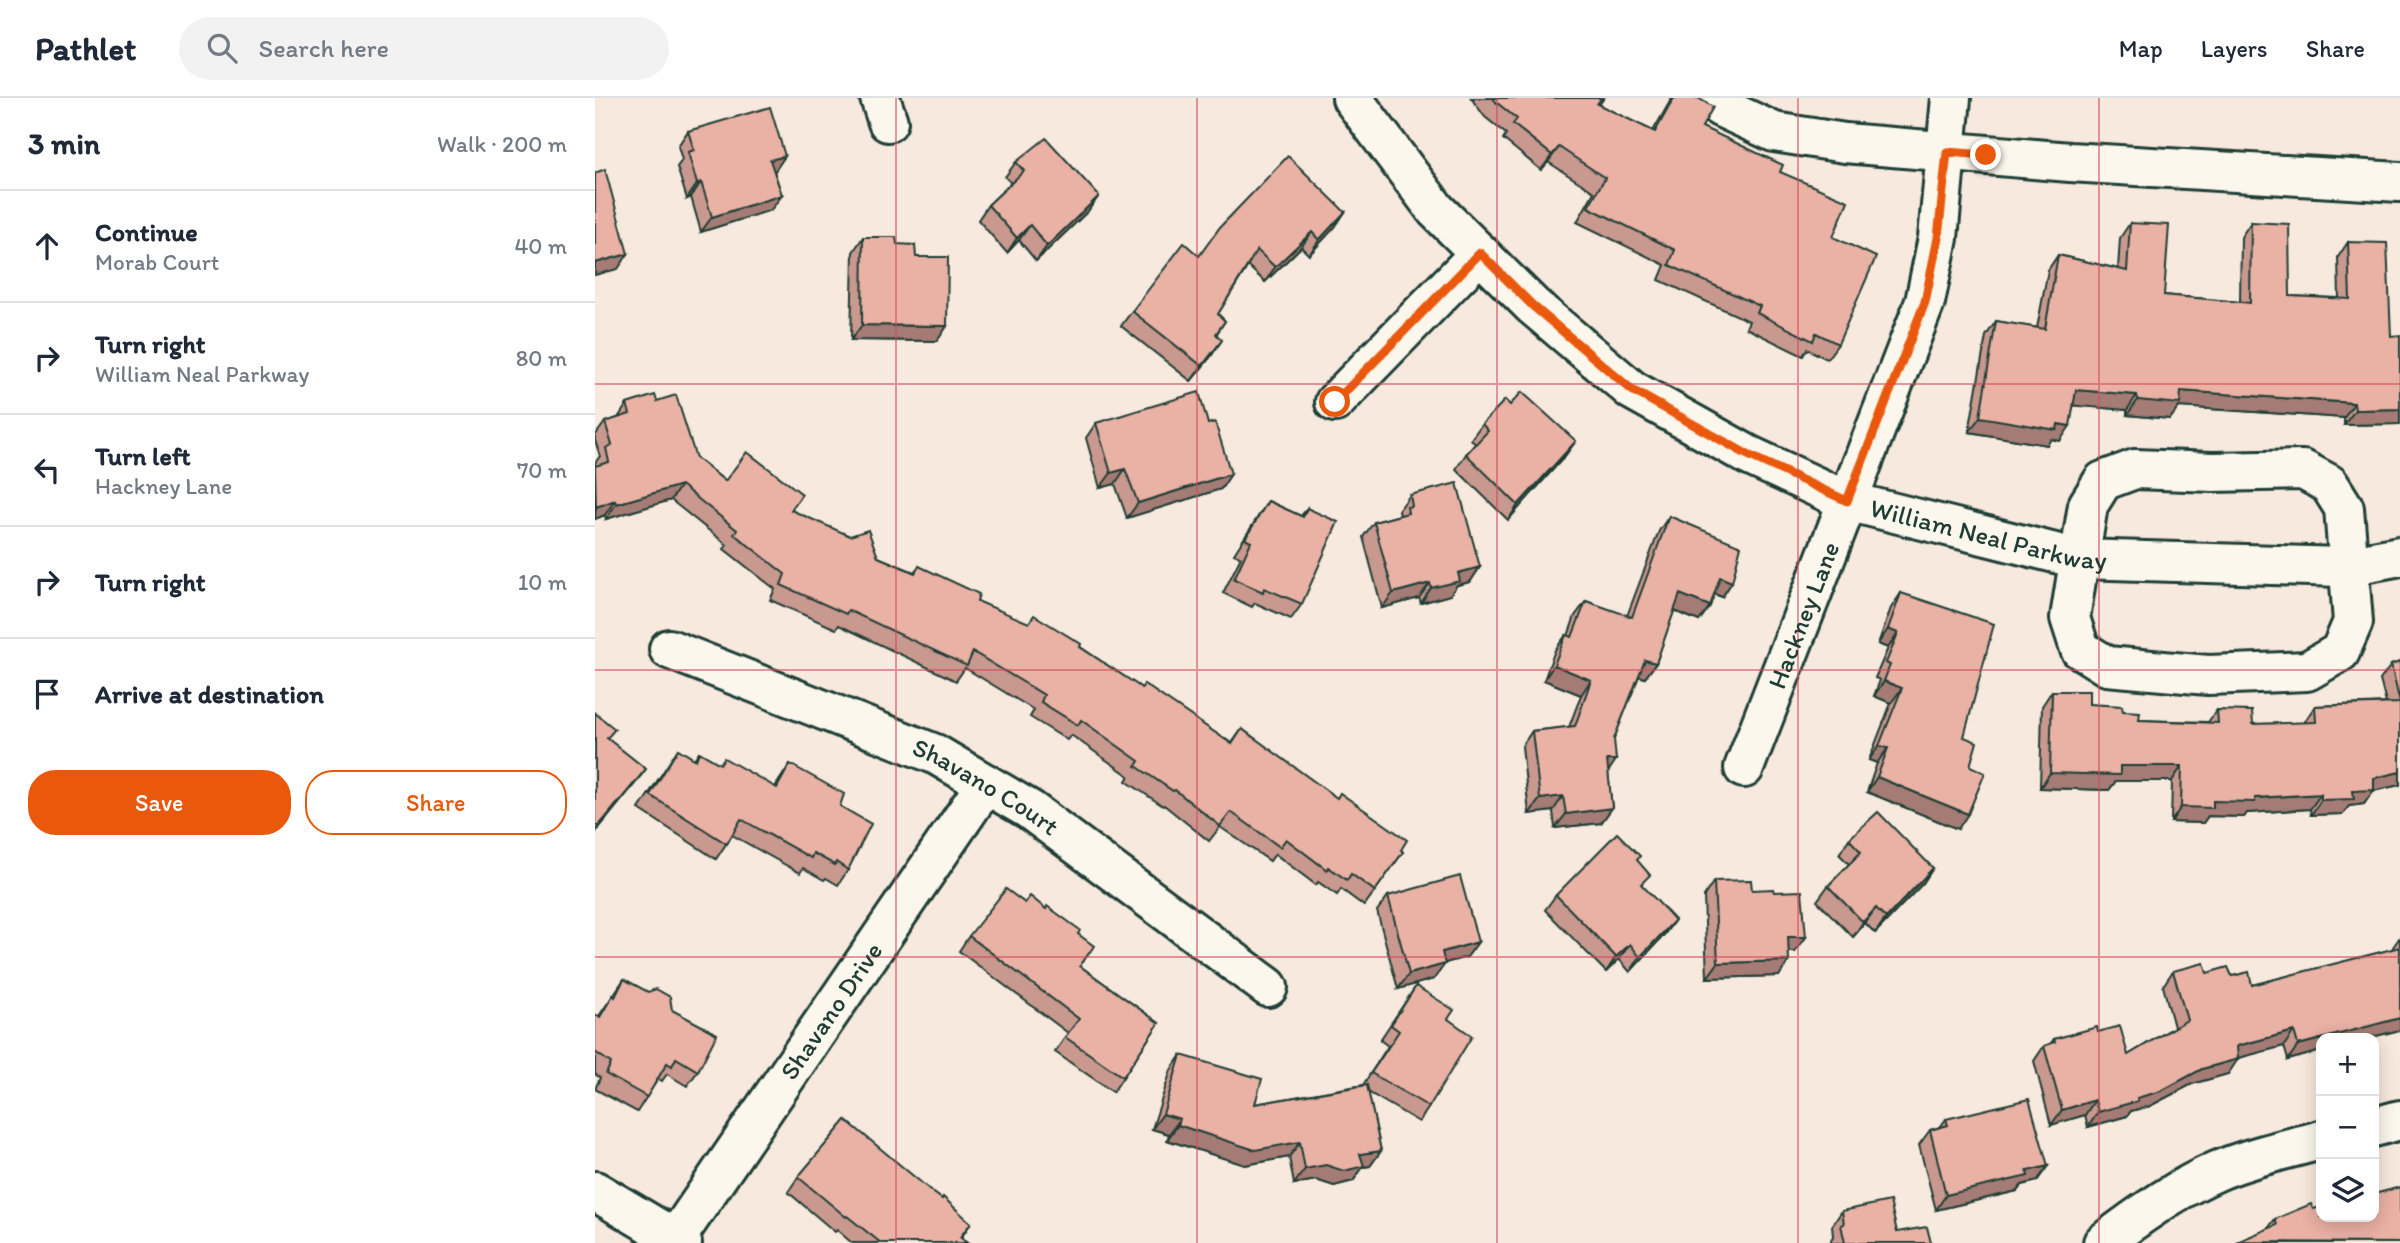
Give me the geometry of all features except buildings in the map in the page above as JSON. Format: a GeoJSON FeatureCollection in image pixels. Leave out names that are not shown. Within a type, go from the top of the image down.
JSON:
{"type":"FeatureCollection","features":[{"type":"Feature","properties":{"kind":"street","name":"William Neal Parkway"},"geometry":{"type":"LineString","coordinates":[[1352,98],[1436,210],[1533,306],[1632,390],[1748,455],[1847,501],[2079,559],[2348,566],[2400,556]]}},
{"type":"Feature","properties":{"kind":"street"},"geometry":{"type":"LineString","coordinates":[[1707,98],[1720,107],[1775,132],[1845,143],[2400,182]]}},
{"type":"Feature","properties":{"kind":"street","name":"Hackney Lane"},"geometry":{"type":"LineString","coordinates":[[1744,768],[1925,302],[1938,238],[1951,98]]}},
{"type":"Feature","properties":{"kind":"street"},"geometry":{"type":"LineString","coordinates":[[1335,402],[1480,253]]}},
{"type":"Feature","properties":{"kind":"street"},"geometry":{"type":"LineString","coordinates":[[2135,469],[2213,472],[2304,470],[2329,484],[2344,508],[2353,622],[2340,652],[2307,671],[2209,675],[2107,666],[2080,649],[2070,618],[2079,559],[2088,505],[2103,481],[2135,469]]}},
{"type":"Feature","properties":{"kind":"street","name":"Shavano Court"},"geometry":{"type":"LineString","coordinates":[[669,649],[935,754],[1030,810],[1268,988]]}},
{"type":"Feature","properties":{"kind":"street","name":"Shavano Drive"},"geometry":{"type":"LineString","coordinates":[[679,1241],[986,784]]}},
{"type":"Feature","properties":{"kind":"street"},"geometry":{"type":"LineString","coordinates":[[2379,1126],[2400,1120]]}},
{"type":"Feature","properties":{"kind":"street"},"geometry":{"type":"LineString","coordinates":[[2103,1243],[2155,1203],[2218,1171],[2316,1142]]}},
{"type":"Feature","properties":{"kind":"street"},"geometry":{"type":"LineString","coordinates":[[595,1191],[679,1241]]}},
{"type":"Feature","properties":{"kind":"route"},"geometry":{"type":"LineString","coordinates":[[1335,402],[1480,253],[1533,306],[1632,390],[1748,455],[1847,501],[1925,302],[1938,238],[1947,152],[1986,155]]}}]}
